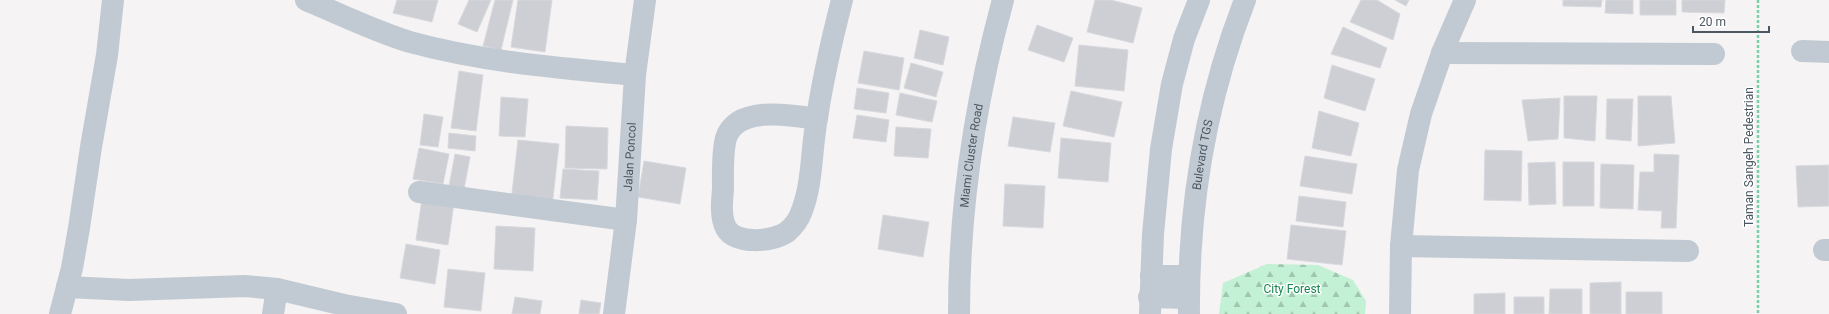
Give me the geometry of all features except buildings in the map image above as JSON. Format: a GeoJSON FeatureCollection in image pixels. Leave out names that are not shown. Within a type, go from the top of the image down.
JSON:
{"type":"FeatureCollection","features":[{"type":"Feature","properties":{"kind":"street"},"geometry":{"type":"LineString","coordinates":[[60,314],[79,228],[91,147],[108,55],[113,0]]}},
{"type":"Feature","properties":{"kind":"street"},"geometry":{"type":"LineString","coordinates":[[306,0],[371,29],[446,51],[543,67],[635,75]]}},
{"type":"Feature","properties":{"kind":"street","name":"Jalan Poncol"},"geometry":{"type":"LineString","coordinates":[[614,314],[626,220],[635,75],[645,0]]}},
{"type":"Feature","properties":{"kind":"street"},"geometry":{"type":"LineString","coordinates":[[817,119],[782,114],[766,115],[742,120],[733,127],[727,137],[722,206],[723,219],[727,229],[733,236],[764,240],[780,236],[794,226],[801,214],[807,189],[817,119],[842,0]]}},
{"type":"Feature","properties":{"kind":"street","name":"Miami Cluster Road"},"geometry":{"type":"LineString","coordinates":[[959,314],[959,287],[964,203],[984,74],[1003,0]]}},
{"type":"Feature","properties":{"kind":"street"},"geometry":{"type":"LineString","coordinates":[[1188,306],[1150,306],[1150,276],[1156,195],[1172,84],[1184,39],[1199,0]]}},
{"type":"Feature","properties":{"kind":"street","name":"Bulevard TGS"},"geometry":{"type":"LineString","coordinates":[[1188,306],[1191,221],[1197,174],[1225,58],[1245,0]]}},
{"type":"Feature","properties":{"kind":"street"},"geometry":{"type":"LineString","coordinates":[[1400,314],[1401,246],[1408,170],[1420,114],[1442,53],[1465,0]]}},
{"type":"Feature","properties":{"kind":"street"},"geometry":{"type":"LineString","coordinates":[[1802,51],[1829,52]]}},
{"type":"Feature","properties":{"kind":"street"},"geometry":{"type":"LineString","coordinates":[[1442,53],[1714,54]]}},
{"type":"Feature","properties":{"kind":"street"},"geometry":{"type":"LineString","coordinates":[[419,192],[626,220]]}},
{"type":"Feature","properties":{"kind":"street"},"geometry":{"type":"LineString","coordinates":[[1401,246],[1688,251]]}},
{"type":"Feature","properties":{"kind":"street"},"geometry":{"type":"LineString","coordinates":[[1150,276],[1189,276]]}},
{"type":"Feature","properties":{"kind":"street"},"geometry":{"type":"LineString","coordinates":[[67,287],[129,290],[245,286],[277,289],[396,314]]}},
{"type":"Feature","properties":{"kind":"street"},"geometry":{"type":"LineString","coordinates":[[273,314],[277,289]]}},
{"type":"Feature","properties":{"kind":"path","name":"Taman Sangeh Pedestrian"},"geometry":{"type":"LineString","coordinates":[[1758,0],[1758,314]]}},
{"type":"Feature","properties":{"kind":"green space","name":"City Forest"},"geometry":{"type":"Polygon","coordinates":[[[1267,264],[1318,265],[1353,280],[1366,301],[1365,314],[1219,314],[1223,283],[1267,264]]]}}]}
